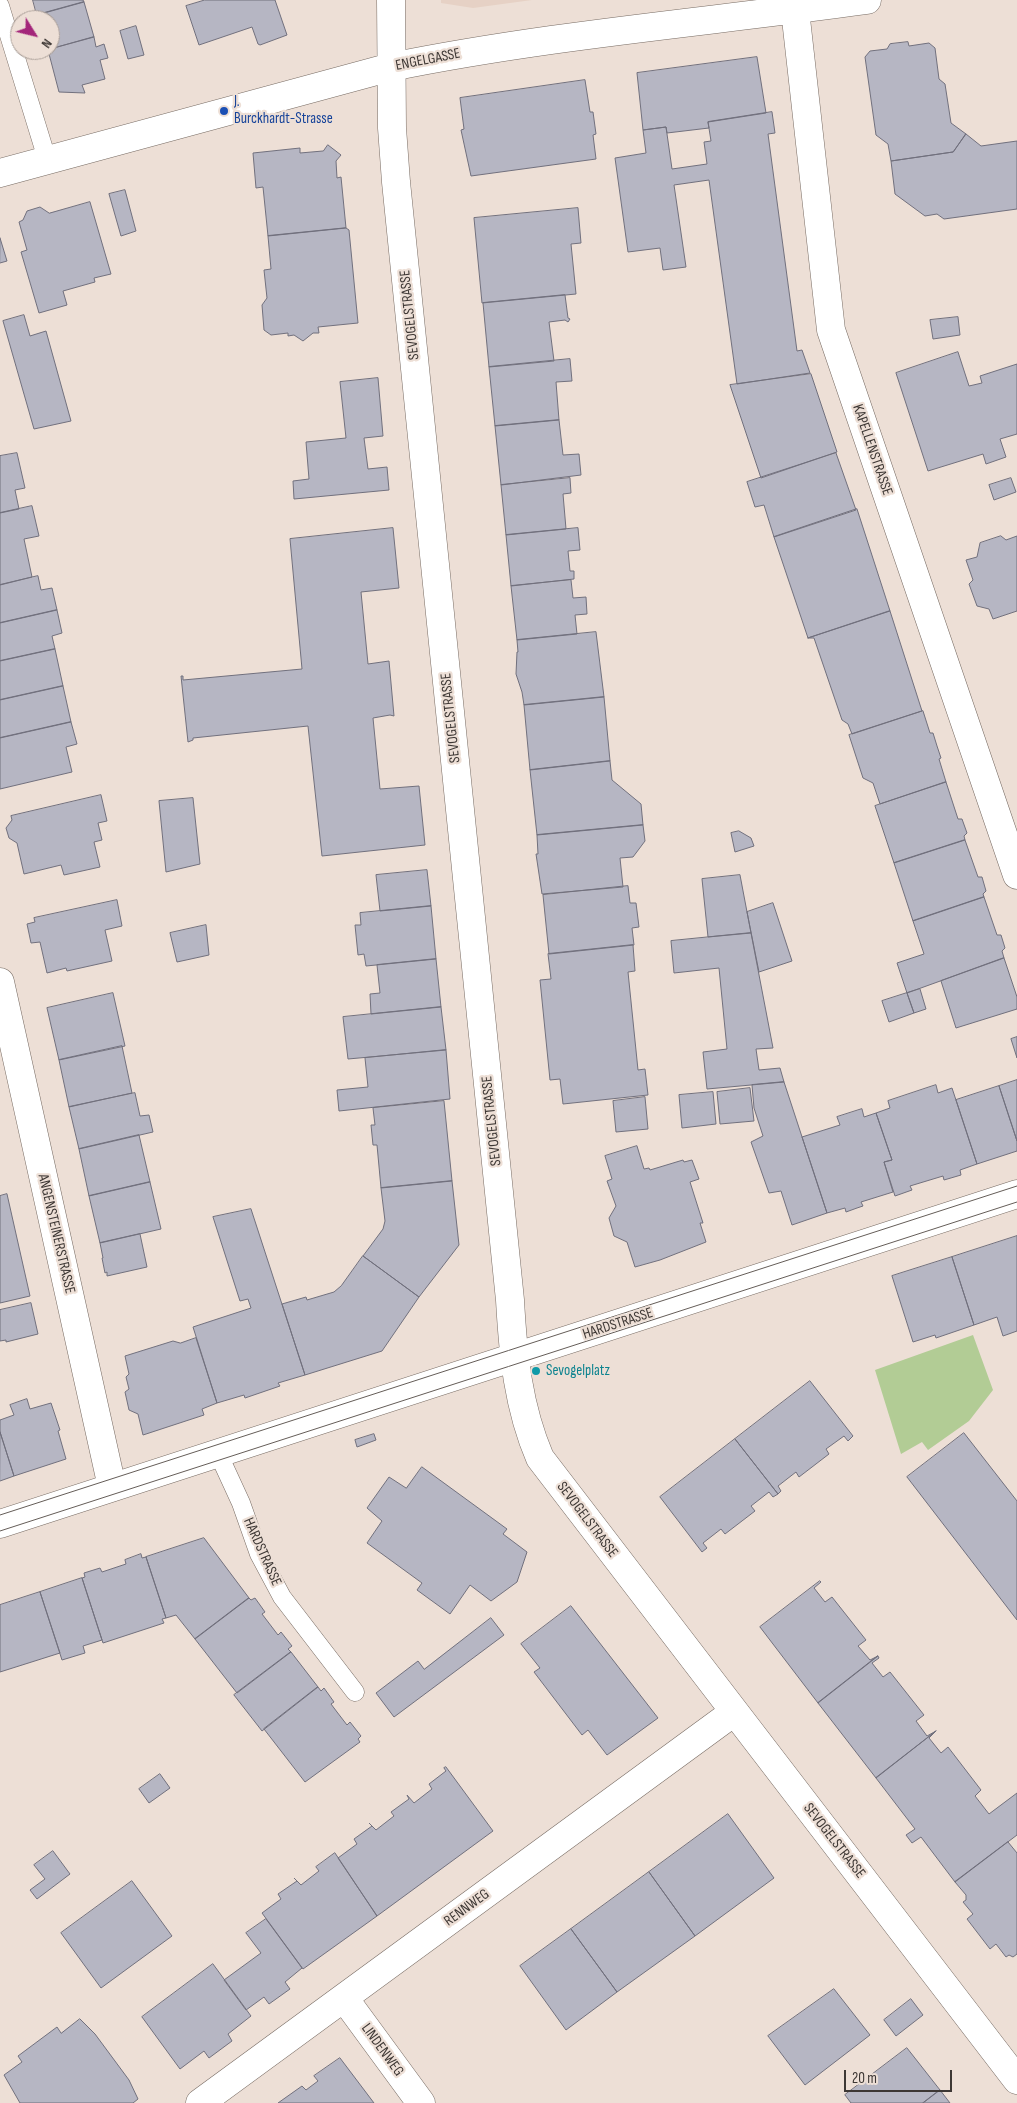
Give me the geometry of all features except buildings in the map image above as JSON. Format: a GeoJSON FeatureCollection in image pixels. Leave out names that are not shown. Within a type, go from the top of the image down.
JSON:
{"type":"FeatureCollection","features":[{"type":"Feature","properties":{"kind":"street","name":"SEVOGELSTRASSE"},"geometry":{"type":"LineString","coordinates":[[391,0],[392,128],[396,182],[510,1300],[513,1358],[530,1436],[540,1458],[1017,2080]]}},
{"type":"Feature","properties":{"kind":"street","name":"ENGELGASSE"},"geometry":{"type":"LineString","coordinates":[[0,173],[391,67],[453,54],[542,40],[867,0]]}},
{"type":"Feature","properties":{"kind":"street","name":"KAPELLENSTRASSE"},"geometry":{"type":"LineString","coordinates":[[796,10],[832,330],[1017,875]]}},
{"type":"Feature","properties":{"kind":"street","name":"ANGENSTEINERSTRASSE"},"geometry":{"type":"LineString","coordinates":[[0,982],[112,1487]]}},
{"type":"Feature","properties":{"kind":"street","name":"HARDSTRASSE"},"geometry":{"type":"LineString","coordinates":[[0,1524],[1017,1194]]}},
{"type":"Feature","properties":{"kind":"street","name":"RENNWEG"},"geometry":{"type":"LineString","coordinates":[[200,2103],[734,1712]]}},
{"type":"Feature","properties":{"kind":"street","name":"LINDENWEG"},"geometry":{"type":"LineString","coordinates":[[344,1998],[421,2103]]}},
{"type":"Feature","properties":{"kind":"lane"},"geometry":{"type":"LineString","coordinates":[[0,6],[47,159]]}},
{"type":"Feature","properties":{"kind":"lane","name":"HARDSTRASSE"},"geometry":{"type":"LineString","coordinates":[[218,1452],[241,1503],[259,1554],[282,1597],[355,1692]]}},
{"type":"Feature","properties":{"kind":"shaded area"},"geometry":{"type":"Polygon","coordinates":[[[441,0],[532,0],[473,8],[441,3],[441,0]]]}},
{"type":"Feature","properties":{"kind":"green space"},"geometry":{"type":"Polygon","coordinates":[[[973,1335],[993,1390],[969,1421],[928,1450],[922,1442],[901,1454],[875,1370],[973,1335]]]}},
{"type":"Feature","properties":{"kind":"tram line"},"geometry":{"type":"LineString","coordinates":[[0,1515],[1017,1186]]}},
{"type":"Feature","properties":{"kind":"tram line"},"geometry":{"type":"LineString","coordinates":[[0,1531],[1017,1202]]}},
{"type":"Feature","properties":{"kind":"place","name":"J. Burckhardt-Strasse"},"geometry":{"type":"Point","coordinates":[224,111]}},
{"type":"Feature","properties":{"kind":"place","name":"Sevogelplatz"},"geometry":{"type":"Point","coordinates":[536,1371]}}]}
